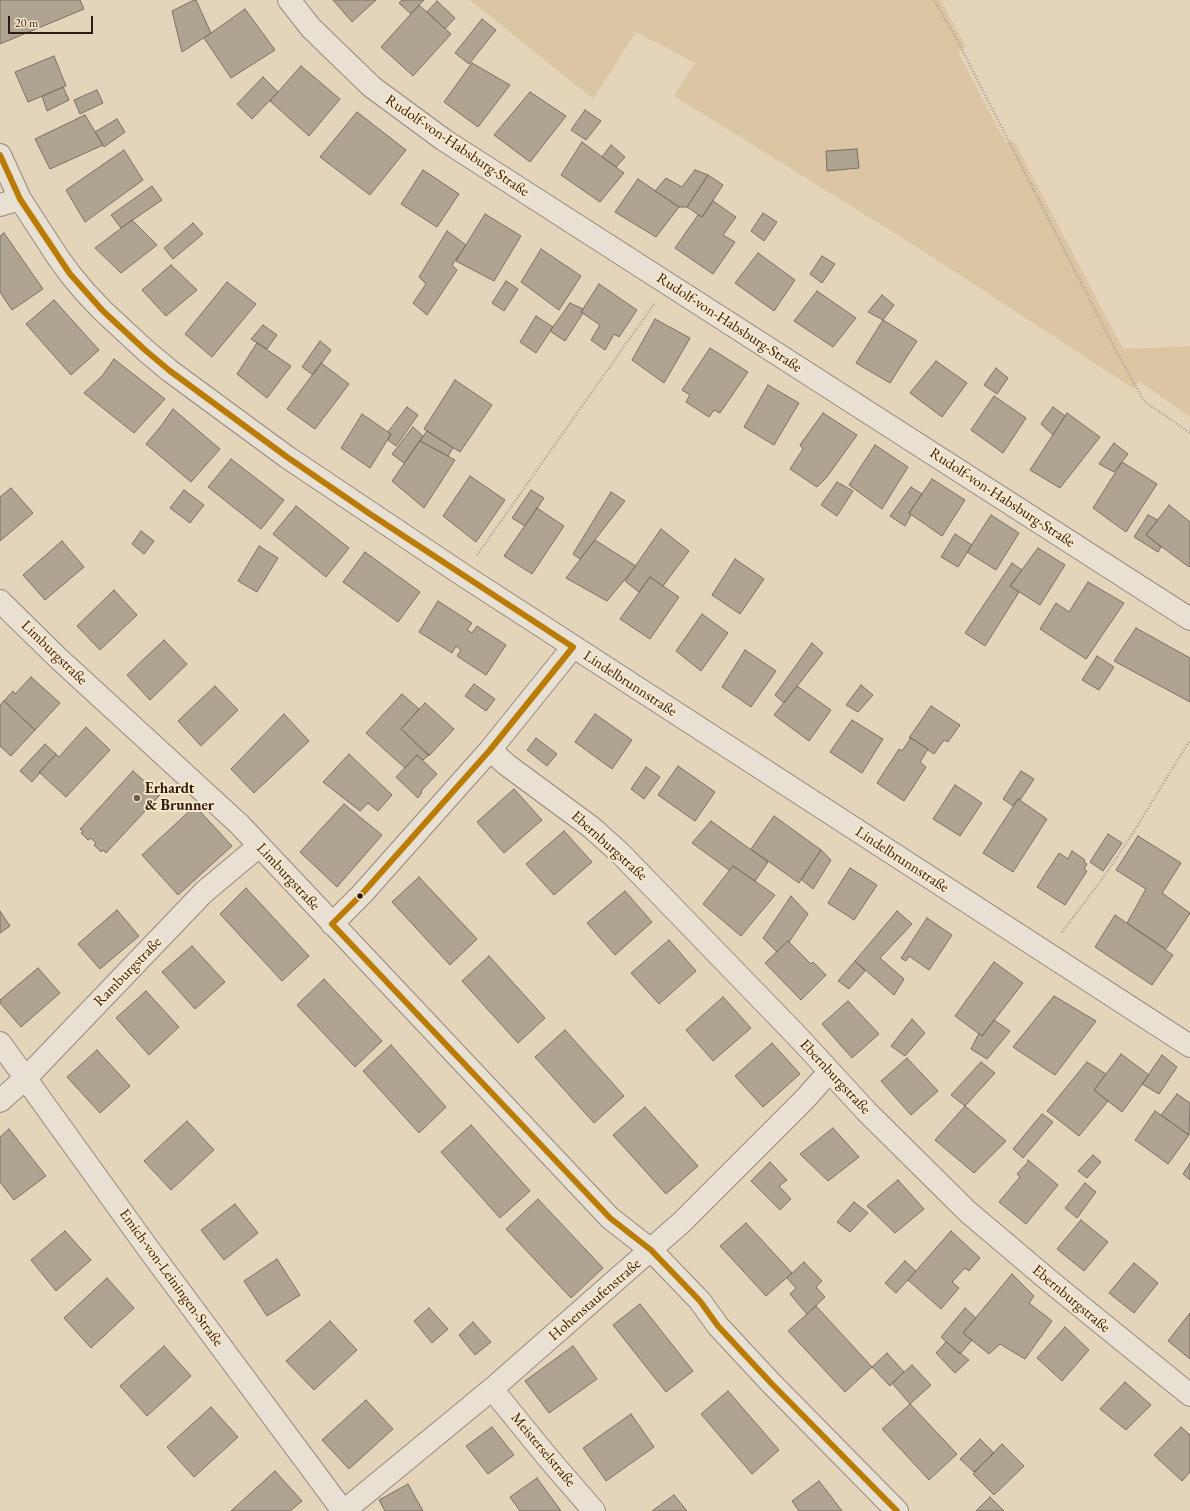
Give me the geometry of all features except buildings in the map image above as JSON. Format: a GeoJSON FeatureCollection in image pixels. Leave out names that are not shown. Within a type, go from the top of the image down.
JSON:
{"type":"FeatureCollection","features":[{"type":"Feature","properties":{"kind":"street","name":"Rudolf-von-Habsburg-Straße"},"geometry":{"type":"LineString","coordinates":[[289,0],[311,28],[372,87],[444,140],[1190,619]]}},
{"type":"Feature","properties":{"kind":"street","name":"Lindelbrunnstraße"},"geometry":{"type":"LineString","coordinates":[[0,155],[10,202],[57,256],[85,292],[145,350],[170,371],[287,457],[463,575],[1190,1046]]}},
{"type":"Feature","properties":{"kind":"street","name":"Limburgstraße"},"geometry":{"type":"LineString","coordinates":[[0,601],[58,658],[239,824],[610,1218],[651,1250],[700,1301],[718,1326],[771,1383],[897,1511]]}},
{"type":"Feature","properties":{"kind":"street"},"geometry":{"type":"LineString","coordinates":[[332,924],[362,894],[490,750],[573,647]]}},
{"type":"Feature","properties":{"kind":"street","name":"Ebernburgstraße"},"geometry":{"type":"LineString","coordinates":[[490,750],[507,765],[591,827],[620,853],[783,1022],[867,1112],[968,1212],[1058,1288],[1190,1395]]}},
{"type":"Feature","properties":{"kind":"street","name":"Ramburgstraße"},"geometry":{"type":"LineString","coordinates":[[0,1100],[26,1078],[204,892],[259,846]]}},
{"type":"Feature","properties":{"kind":"street","name":"Emich-von-Leiningen-Straße"},"geometry":{"type":"LineString","coordinates":[[0,1043],[152,1253],[343,1511]]}},
{"type":"Feature","properties":{"kind":"street","name":"Hohenstaufenstraße"},"geometry":{"type":"LineString","coordinates":[[343,1511],[360,1500],[492,1389],[682,1222],[805,1099],[829,1072]]}},
{"type":"Feature","properties":{"kind":"street","name":"Meisterselstraße"},"geometry":{"type":"LineString","coordinates":[[492,1389],[594,1511]]}},
{"type":"Feature","properties":{"kind":"path"},"geometry":{"type":"LineString","coordinates":[[934,0],[958,43],[1117,353],[1144,401],[1190,433]]}},
{"type":"Feature","properties":{"kind":"path"},"geometry":{"type":"LineString","coordinates":[[463,575],[648,312]]}},
{"type":"Feature","properties":{"kind":"path"},"geometry":{"type":"LineString","coordinates":[[1045,953],[1103,878],[1131,836],[1190,740]]}},
{"type":"Feature","properties":{"kind":"shaded area"},"geometry":{"type":"Polygon","coordinates":[[[470,0],[941,0],[966,47],[958,52],[1006,143],[1014,141],[1123,349],[1190,346],[1190,417],[1139,381],[1134,389],[917,247],[674,96],[695,63],[636,32],[593,99],[470,0]]]}},
{"type":"Feature","properties":{"kind":"transit line"},"geometry":{"type":"LineString","coordinates":[[0,155],[20,199],[70,274],[103,311],[145,350],[170,371],[287,457],[370,514],[573,647]]}},
{"type":"Feature","properties":{"kind":"transit line"},"geometry":{"type":"LineString","coordinates":[[332,924],[362,894],[490,750],[573,647]]}},
{"type":"Feature","properties":{"kind":"transit line"},"geometry":{"type":"LineString","coordinates":[[332,924],[610,1218],[651,1250],[700,1301],[718,1326],[771,1383],[897,1511]]}},
{"type":"Feature","properties":{"kind":"place","name":"Erhardt & Brunner"},"geometry":{"type":"Point","coordinates":[137,798]}}]}
